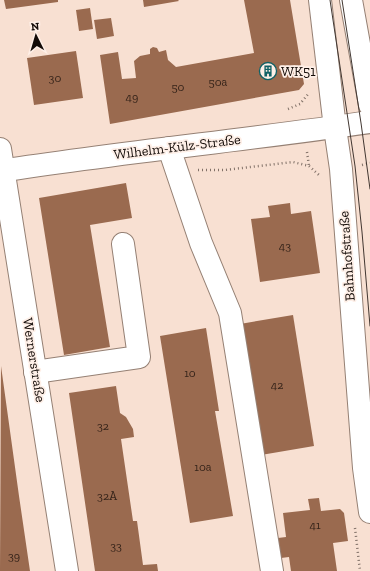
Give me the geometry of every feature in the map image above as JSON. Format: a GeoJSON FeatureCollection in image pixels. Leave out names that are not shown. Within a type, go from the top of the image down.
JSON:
{"type":"FeatureCollection","features":[{"type":"Feature","properties":{"kind":"main road","name":"Bahnhofstraße"},"geometry":{"type":"LineString","coordinates":[[320,0],[353,125],[340,169],[364,468],[370,512]]}},
{"type":"Feature","properties":{"kind":"main road"},"geometry":{"type":"LineString","coordinates":[[351,0],[370,105]]}},
{"type":"Feature","properties":{"kind":"main road","name":"Wilhelm-Külz-Straße"},"geometry":{"type":"LineString","coordinates":[[2,171],[353,125]]}},
{"type":"Feature","properties":{"kind":"main road"},"geometry":{"type":"LineString","coordinates":[[169,148],[202,231],[230,313],[272,571]]}},
{"type":"Feature","properties":{"kind":"main road","name":"Wernerstraße"},"geometry":{"type":"LineString","coordinates":[[0,149],[2,171],[36,372],[67,571]]}},
{"type":"Feature","properties":{"kind":"main road"},"geometry":{"type":"LineString","coordinates":[[36,372],[139,357],[123,244]]}},
{"type":"Feature","properties":{"kind":"path"},"geometry":{"type":"LineString","coordinates":[[309,166],[319,176]]}},
{"type":"Feature","properties":{"kind":"building"},"geometry":{"type":"Polygon","coordinates":[[[4,0],[58,0],[58,2],[6,9],[4,0]]]}},
{"type":"Feature","properties":{"kind":"building"},"geometry":{"type":"Polygon","coordinates":[[[143,0],[178,0],[179,1],[144,7],[143,0]]]}},
{"type":"Feature","properties":{"kind":"building"},"geometry":{"type":"Polygon","coordinates":[[[244,0],[290,0],[304,84],[299,90],[110,124],[100,55],[118,52],[122,79],[136,78],[134,61],[140,56],[150,54],[150,49],[153,47],[157,48],[159,52],[166,50],[168,60],[176,67],[254,53],[244,0]]]}},
{"type":"Feature","properties":{"kind":"building"},"geometry":{"type":"Polygon","coordinates":[[[90,8],[93,29],[79,31],[76,10],[90,8]]]}},
{"type":"Feature","properties":{"kind":"building"},"geometry":{"type":"Polygon","coordinates":[[[111,18],[114,36],[97,39],[94,20],[111,18]]]}},
{"type":"Feature","properties":{"kind":"building"},"geometry":{"type":"Polygon","coordinates":[[[76,51],[83,98],[34,105],[27,58],[76,51]]]}},
{"type":"Feature","properties":{"kind":"building"},"geometry":{"type":"Polygon","coordinates":[[[126,183],[132,218],[90,225],[110,347],[64,355],[39,198],[126,183]]]}},
{"type":"Feature","properties":{"kind":"building"},"geometry":{"type":"Polygon","coordinates":[[[290,203],[291,214],[311,211],[320,273],[260,282],[251,219],[270,217],[268,206],[290,203]]]}},
{"type":"Feature","properties":{"kind":"building"},"geometry":{"type":"Polygon","coordinates":[[[293,315],[314,446],[261,455],[240,324],[293,315]]]}},
{"type":"Feature","properties":{"kind":"building"},"geometry":{"type":"Polygon","coordinates":[[[206,328],[219,411],[215,411],[233,516],[190,523],[160,336],[206,328]]]}},
{"type":"Feature","properties":{"kind":"building"},"geometry":{"type":"Polygon","coordinates":[[[1,366],[19,496],[30,571],[0,571],[1,366]]]}},
{"type":"Feature","properties":{"kind":"building"},"geometry":{"type":"Polygon","coordinates":[[[116,386],[120,413],[126,417],[133,429],[134,437],[121,439],[133,521],[137,521],[143,565],[157,564],[158,571],[95,571],[69,393],[116,386]]]}},
{"type":"Feature","properties":{"kind":"building"},"geometry":{"type":"Polygon","coordinates":[[[319,498],[321,511],[340,509],[344,513],[348,541],[333,543],[337,571],[291,571],[289,557],[281,558],[278,538],[286,537],[283,513],[310,510],[308,499],[319,498]]]}},
{"type":"Feature","properties":{"kind":"tram line"},"geometry":{"type":"LineString","coordinates":[[330,0],[355,166],[370,326]]}},
{"type":"Feature","properties":{"kind":"tram line"},"geometry":{"type":"LineString","coordinates":[[342,0],[370,189]]}},
{"type":"Feature","properties":{"kind":"place","name":"WK51"},"geometry":{"type":"Point","coordinates":[268,71]}}]}
